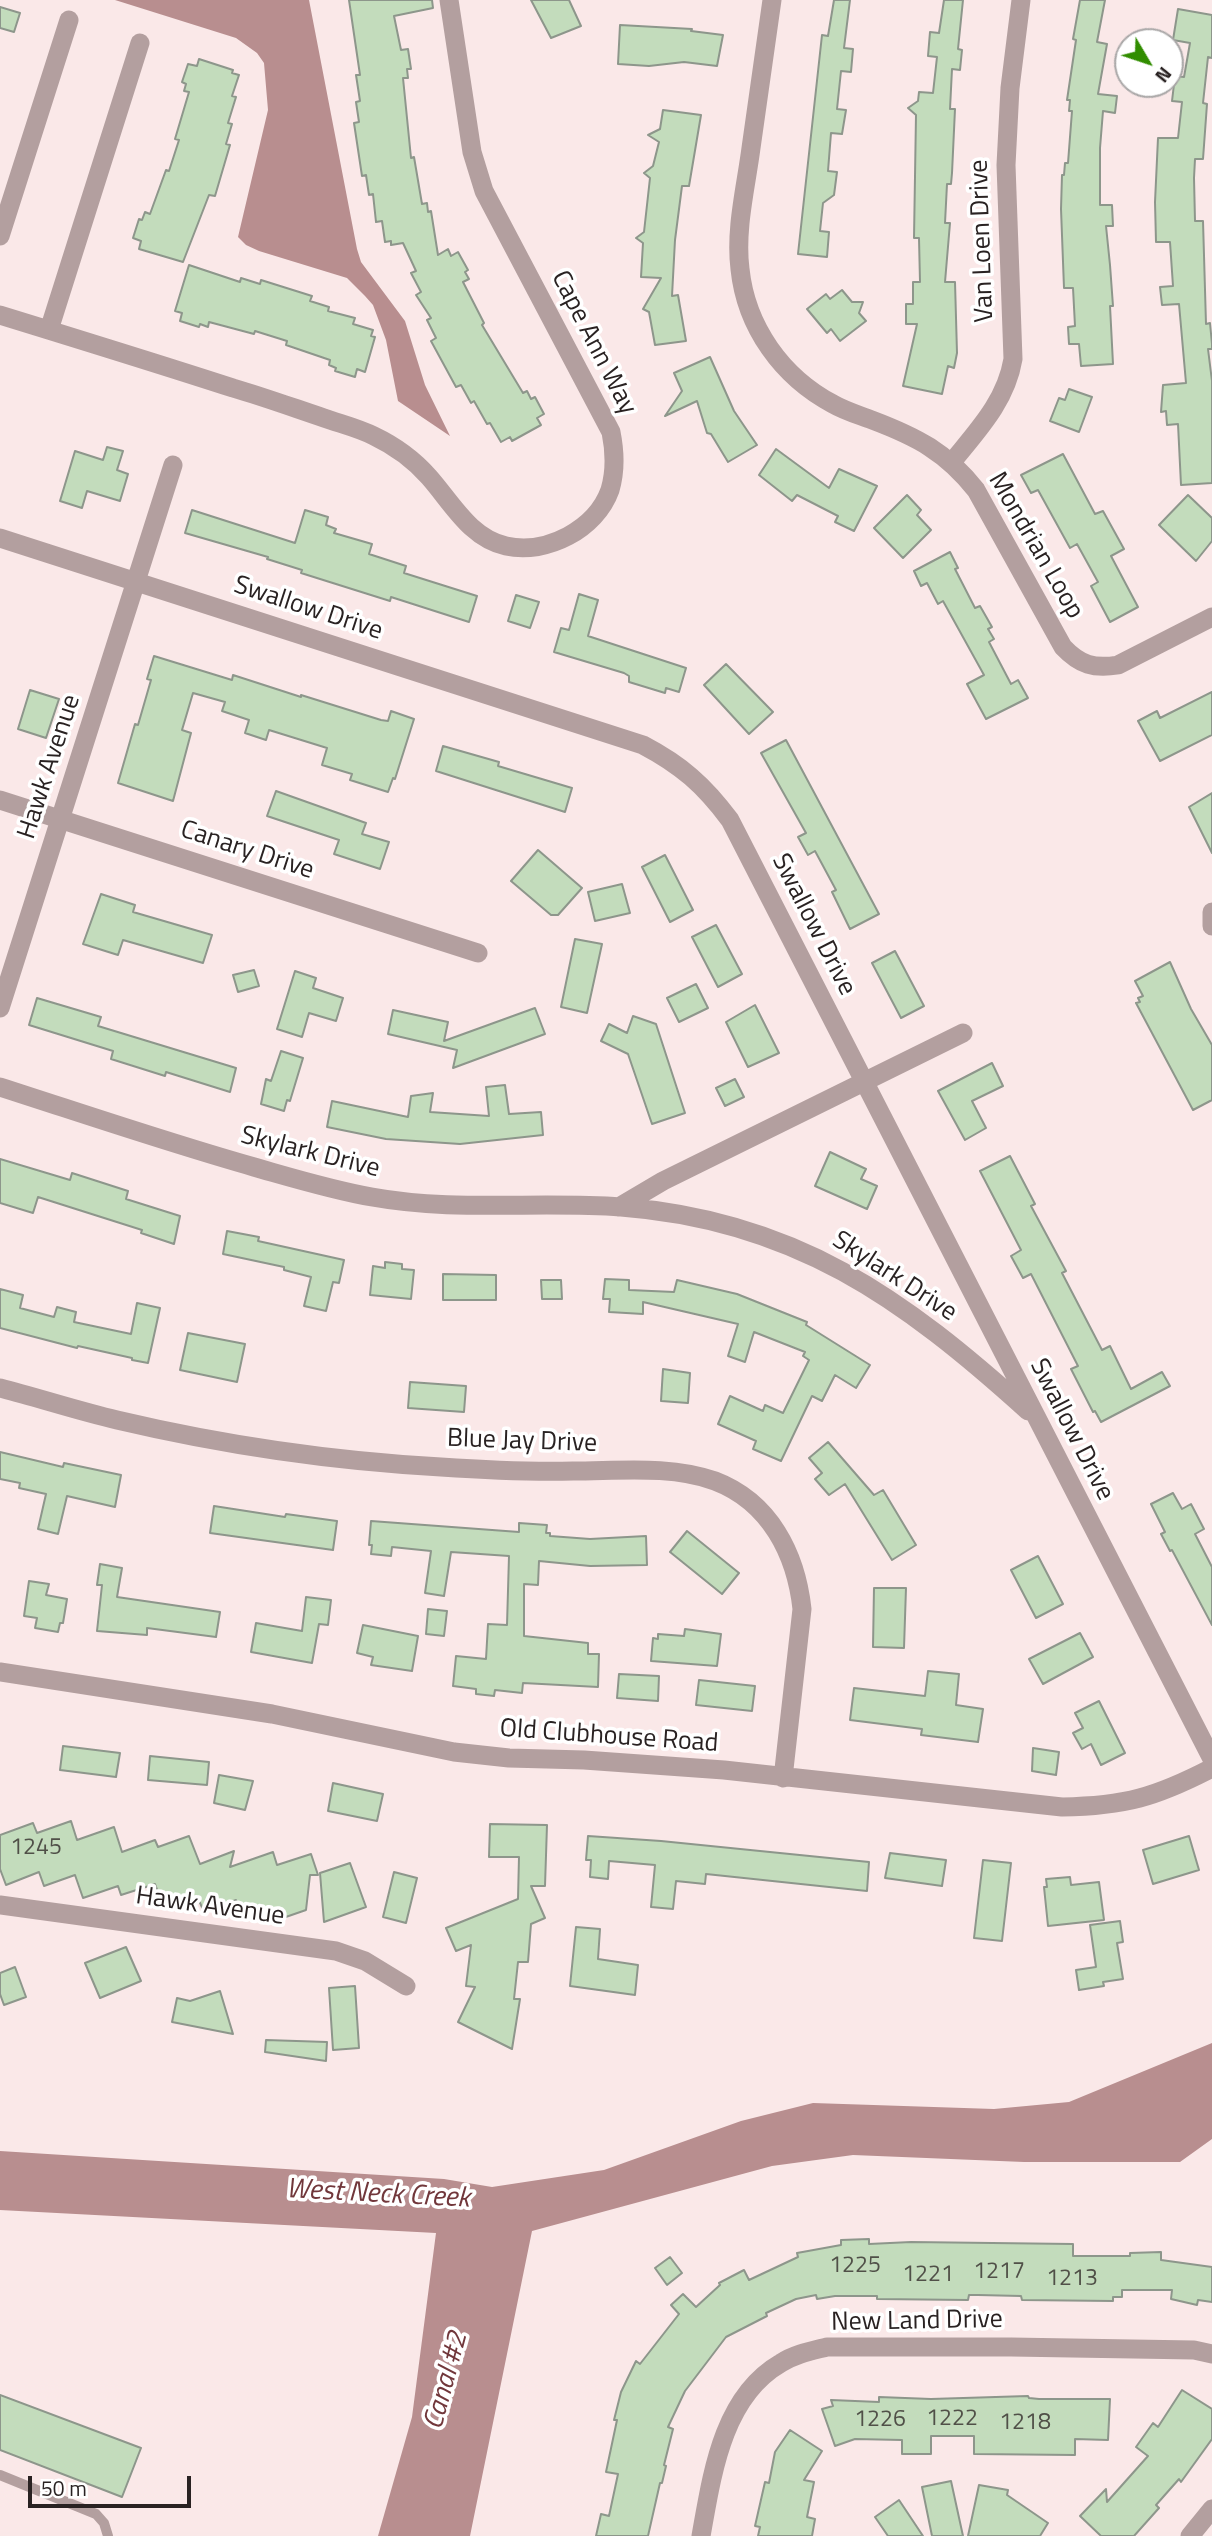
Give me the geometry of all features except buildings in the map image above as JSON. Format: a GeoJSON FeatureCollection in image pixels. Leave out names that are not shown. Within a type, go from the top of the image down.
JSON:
{"type":"FeatureCollection","features":[{"type":"Feature","properties":{"kind":"street","name":"Cape Ann Way"},"geometry":{"type":"LineString","coordinates":[[0,315],[261,396],[371,434],[391,444],[414,461],[467,524],[483,537],[506,546],[530,548],[550,544],[586,524],[600,509],[610,490],[615,466],[611,432],[484,191],[472,152],[450,0]]}},
{"type":"Feature","properties":{"kind":"street","name":"Mondrian Loop"},"geometry":{"type":"LineString","coordinates":[[772,0],[740,224],[740,268],[753,320],[774,354],[786,369],[809,389],[834,405],[905,433],[931,446],[952,462],[976,490],[1063,647],[1087,666],[1102,668],[1118,665],[1212,617]]}},
{"type":"Feature","properties":{"kind":"street","name":"Van Loen Drive"},"geometry":{"type":"LineString","coordinates":[[952,462],[1002,397],[1010,377],[1013,359],[1006,165],[1010,88],[1021,0]]}},
{"type":"Feature","properties":{"kind":"street"},"geometry":{"type":"LineString","coordinates":[[0,236],[69,20]]}},
{"type":"Feature","properties":{"kind":"street"},"geometry":{"type":"LineString","coordinates":[[49,330],[140,43]]}},
{"type":"Feature","properties":{"kind":"street","name":"Hawk Avenue"},"geometry":{"type":"LineString","coordinates":[[0,1008],[173,465]]}},
{"type":"Feature","properties":{"kind":"street","name":"Swallow Drive"},"geometry":{"type":"LineString","coordinates":[[0,538],[643,745],[670,759],[712,795],[730,820],[1212,1759]]}},
{"type":"Feature","properties":{"kind":"street","name":"Canary Drive"},"geometry":{"type":"LineString","coordinates":[[0,800],[478,953]]}},
{"type":"Feature","properties":{"kind":"street"},"geometry":{"type":"LineString","coordinates":[[1212,912],[1212,926]]}},
{"type":"Feature","properties":{"kind":"street"},"geometry":{"type":"LineString","coordinates":[[618,1207],[663,1181],[963,1033]]}},
{"type":"Feature","properties":{"kind":"street","name":"Skylark Drive"},"geometry":{"type":"LineString","coordinates":[[0,1087],[220,1157],[329,1189],[373,1198],[430,1204],[618,1207],[670,1212],[729,1224],[778,1240],[855,1278],[917,1319],[976,1364],[1036,1419]]}},
{"type":"Feature","properties":{"kind":"street","name":"Blue Jay Drive"},"geometry":{"type":"LineString","coordinates":[[0,1388],[117,1420],[239,1444],[298,1452],[439,1467],[662,1471],[716,1481],[735,1491],[761,1511],[778,1532],[791,1556],[799,1582],[802,1609],[783,1778]]}},
{"type":"Feature","properties":{"kind":"street","name":"Old Clubhouse Road"},"geometry":{"type":"LineString","coordinates":[[0,1672],[272,1714],[454,1752],[509,1758],[724,1770],[1062,1807],[1104,1806],[1146,1798],[1179,1786],[1212,1768]]}},
{"type":"Feature","properties":{"kind":"street","name":"Hawk Avenue"},"geometry":{"type":"LineString","coordinates":[[0,1905],[336,1951],[365,1961],[406,1986]]}},
{"type":"Feature","properties":{"kind":"street","name":"New Land Drive"},"geometry":{"type":"LineString","coordinates":[[701,2536],[720,2449],[735,2410],[760,2378],[798,2354],[827,2347],[985,2347],[1194,2350],[1212,2354]]}},
{"type":"Feature","properties":{"kind":"street"},"geometry":{"type":"LineString","coordinates":[[1189,2536],[1212,2509]]}},
{"type":"Feature","properties":{"kind":"lane"},"geometry":{"type":"LineString","coordinates":[[0,2474],[96,2514],[104,2523],[108,2536]]}},
{"type":"Feature","properties":{"kind":"water"},"geometry":{"type":"Polygon","coordinates":[[[115,0],[309,0],[361,262],[405,321],[425,385],[450,436],[398,401],[386,340],[373,305],[347,278],[259,251],[246,245],[238,237],[268,110],[264,63],[257,53],[236,38],[115,0]]]}},
{"type":"Feature","properties":{"kind":"water"},"geometry":{"type":"Polygon","coordinates":[[[1212,2043],[1212,2139],[1180,2162],[1024,2162],[853,2155],[772,2166],[532,2231],[470,2536],[378,2536],[412,2417],[436,2233],[0,2210],[0,2151],[444,2179],[492,2187],[604,2170],[741,2121],[813,2103],[994,2109],[1069,2102],[1212,2043]]]}},
{"type":"Feature","properties":{"kind":"water label","name":"West Neck Creek"},"geometry":{"type":"Point","coordinates":[378,2195]}},
{"type":"Feature","properties":{"kind":"water label","name":"Canal #2"},"geometry":{"type":"Point","coordinates":[447,2381]}}]}
